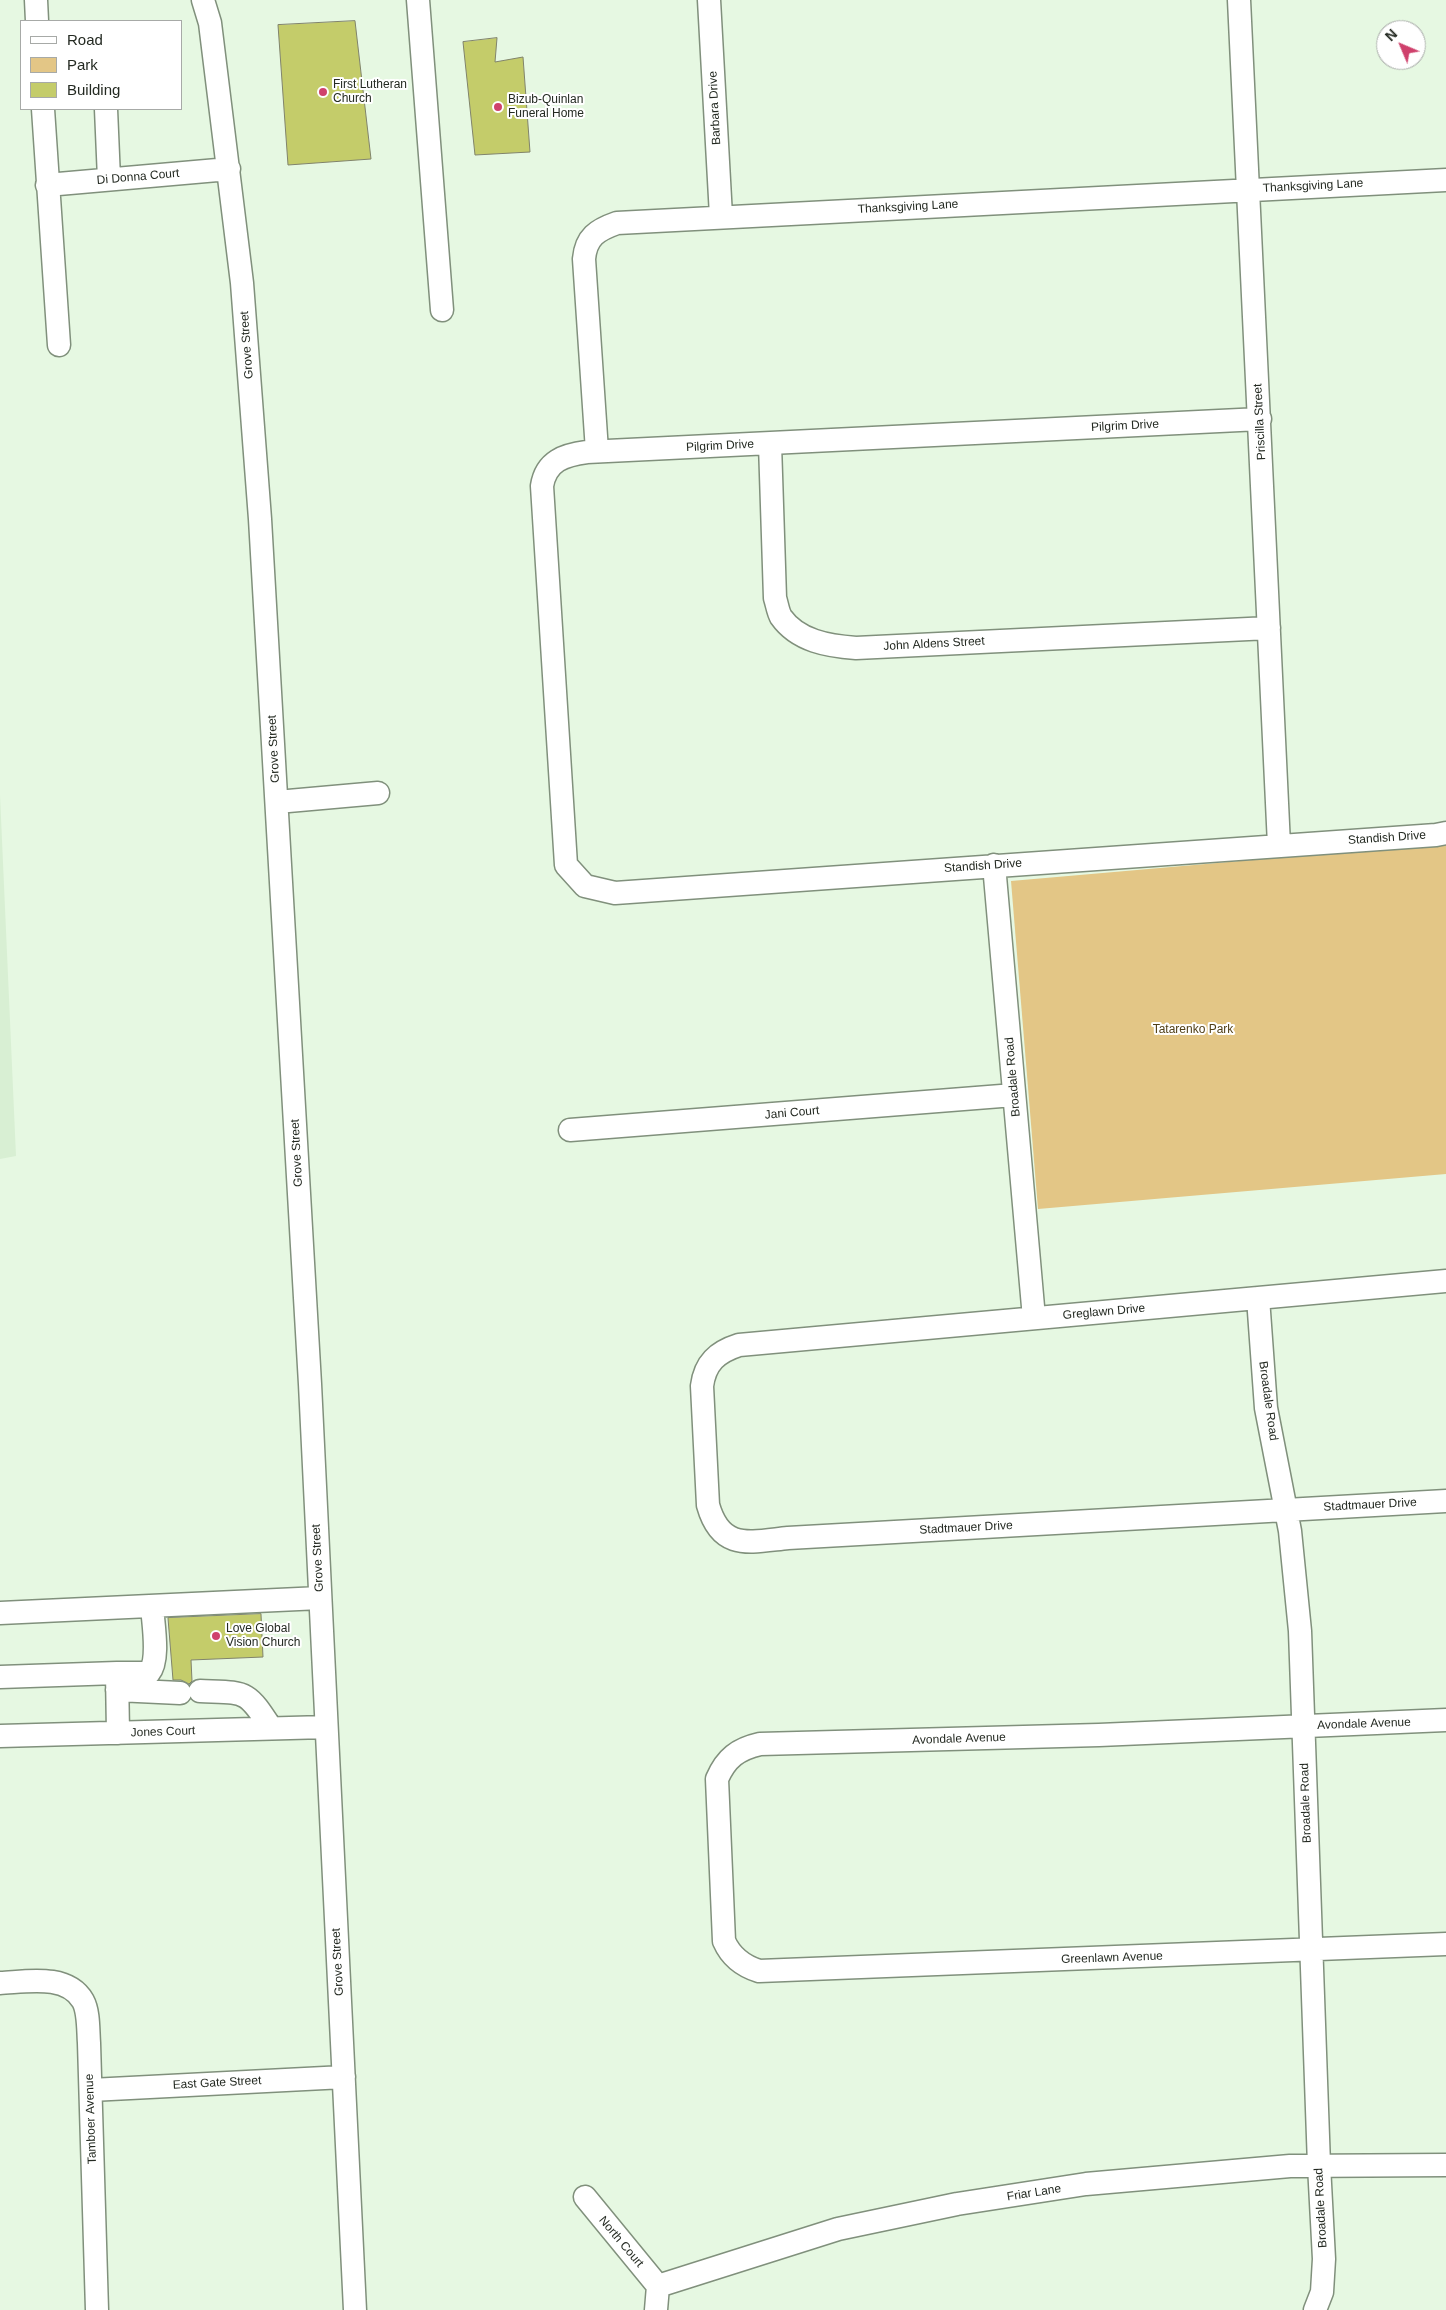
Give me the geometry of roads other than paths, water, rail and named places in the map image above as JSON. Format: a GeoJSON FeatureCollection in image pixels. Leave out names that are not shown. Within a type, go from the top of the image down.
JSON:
{"type":"FeatureCollection","features":[{"type":"Feature","properties":{"kind":"street"},"geometry":{"type":"LineString","coordinates":[[36,0],[38,20]]}},
{"type":"Feature","properties":{"kind":"street","name":"Grove Street"},"geometry":{"type":"LineString","coordinates":[[203,0],[210,24],[242,283],[260,519],[310,1384],[354,2310]]}},
{"type":"Feature","properties":{"kind":"street"},"geometry":{"type":"LineString","coordinates":[[418,0],[442,310]]}},
{"type":"Feature","properties":{"kind":"street","name":"Barbara Drive"},"geometry":{"type":"LineString","coordinates":[[708,0],[721,216]]}},
{"type":"Feature","properties":{"kind":"street","name":"Priscilla Street"},"geometry":{"type":"LineString","coordinates":[[1239,0],[1279,845]]}},
{"type":"Feature","properties":{"kind":"street"},"geometry":{"type":"LineString","coordinates":[[43,110],[60,344]]}},
{"type":"Feature","properties":{"kind":"street"},"geometry":{"type":"LineString","coordinates":[[106,110],[109,179]]}},
{"type":"Feature","properties":{"kind":"street","name":"Di Donna Court"},"geometry":{"type":"LineString","coordinates":[[47,185],[229,169]]}},
{"type":"Feature","properties":{"kind":"street","name":"Thanksgiving Lane"},"geometry":{"type":"LineString","coordinates":[[597,452],[584,259],[589,240],[601,229],[617,223],[721,216],[1446,180]]}},
{"type":"Feature","properties":{"kind":"street","name":"Pilgrim Drive"},"geometry":{"type":"LineString","coordinates":[[563,830],[542,486],[544,476],[557,460],[565,455],[1260,419]]}},
{"type":"Feature","properties":{"kind":"street","name":"John Aldens Street"},"geometry":{"type":"LineString","coordinates":[[770,444],[775,598],[781,616],[794,630],[811,640],[829,646],[856,648],[1270,628]]}},
{"type":"Feature","properties":{"kind":"street"},"geometry":{"type":"LineString","coordinates":[[277,802],[378,793]]}},
{"type":"Feature","properties":{"kind":"street","name":"Standish Drive"},"geometry":{"type":"LineString","coordinates":[[563,830],[566,865],[576,878],[592,889],[615,893],[1436,835],[1446,832]]}},
{"type":"Feature","properties":{"kind":"street","name":"Broadale Road"},"geometry":{"type":"LineString","coordinates":[[994,865],[1034,1318]]}},
{"type":"Feature","properties":{"kind":"street","name":"Jani Court"},"geometry":{"type":"LineString","coordinates":[[570,1130],[1014,1095]]}},
{"type":"Feature","properties":{"kind":"street","name":"Greglawn Drive"},"geometry":{"type":"LineString","coordinates":[[761,1342],[1446,1281]]}},
{"type":"Feature","properties":{"kind":"street","name":"Broadale Road"},"geometry":{"type":"LineString","coordinates":[[1258,1298],[1266,1408],[1290,1531],[1300,1630],[1318,2165],[1324,2259],[1322,2292],[1315,2310]]}},
{"type":"Feature","properties":{"kind":"street","name":"Stadtmauer Drive"},"geometry":{"type":"LineString","coordinates":[[761,1342],[739,1345],[716,1355],[703,1374],[708,1504],[712,1518],[720,1530],[729,1538],[742,1543],[788,1538],[1446,1501]]}},
{"type":"Feature","properties":{"kind":"street"},"geometry":{"type":"LineString","coordinates":[[0,1613],[320,1598]]}},
{"type":"Feature","properties":{"kind":"street"},"geometry":{"type":"LineString","coordinates":[[117,1682],[149,1673],[154,1668],[152,1606]]}},
{"type":"Feature","properties":{"kind":"street"},"geometry":{"type":"LineString","coordinates":[[0,1677],[117,1682],[190,1692],[236,1692],[254,1701],[271,1728]]}},
{"type":"Feature","properties":{"kind":"street"},"geometry":{"type":"LineString","coordinates":[[117,1682],[118,1733]]}},
{"type":"Feature","properties":{"kind":"street","name":"Avondale Avenue"},"geometry":{"type":"LineString","coordinates":[[778,1970],[759,1971],[746,1967],[728,1949],[724,1941],[717,1780],[726,1762],[735,1753],[745,1748],[760,1744],[1099,1735],[1446,1720]]}},
{"type":"Feature","properties":{"kind":"street","name":"Jones Court"},"geometry":{"type":"LineString","coordinates":[[0,1736],[326,1727]]}},
{"type":"Feature","properties":{"kind":"street","name":"Greenlawn Avenue"},"geometry":{"type":"LineString","coordinates":[[778,1970],[1446,1944]]}},
{"type":"Feature","properties":{"kind":"street","name":"Tamboer Avenue"},"geometry":{"type":"LineString","coordinates":[[9,1983],[47,1981],[58,1983],[76,1993],[83,2001],[89,2043],[97,2310]]}},
{"type":"Feature","properties":{"kind":"street","name":"East Gate Street"},"geometry":{"type":"LineString","coordinates":[[90,2090],[344,2077]]}},
{"type":"Feature","properties":{"kind":"street","name":"Friar Lane"},"geometry":{"type":"LineString","coordinates":[[658,2286],[838,2229],[957,2204],[1086,2184],[1147,2177],[1318,2165],[1446,2165]]}},
{"type":"Feature","properties":{"kind":"street","name":"North Court"},"geometry":{"type":"LineString","coordinates":[[585,2197],[658,2286]]}},
{"type":"Feature","properties":{"kind":"street"},"geometry":{"type":"LineString","coordinates":[[656,2310],[658,2286]]}},
{"type":"Feature","properties":{"kind":"place","name":"First Lutheran Church"},"geometry":{"type":"Point","coordinates":[323,92]}},
{"type":"Feature","properties":{"kind":"place","name":"Bizub-Quinlan Funeral Home"},"geometry":{"type":"Point","coordinates":[498,107]}},
{"type":"Feature","properties":{"kind":"place","name":"Love Global Vision Church"},"geometry":{"type":"Point","coordinates":[216,1636]}},
{"type":"Feature","properties":{"kind":"park label","name":"Tatarenko Park"},"geometry":{"type":"Point","coordinates":[1193,1030]}}]}
